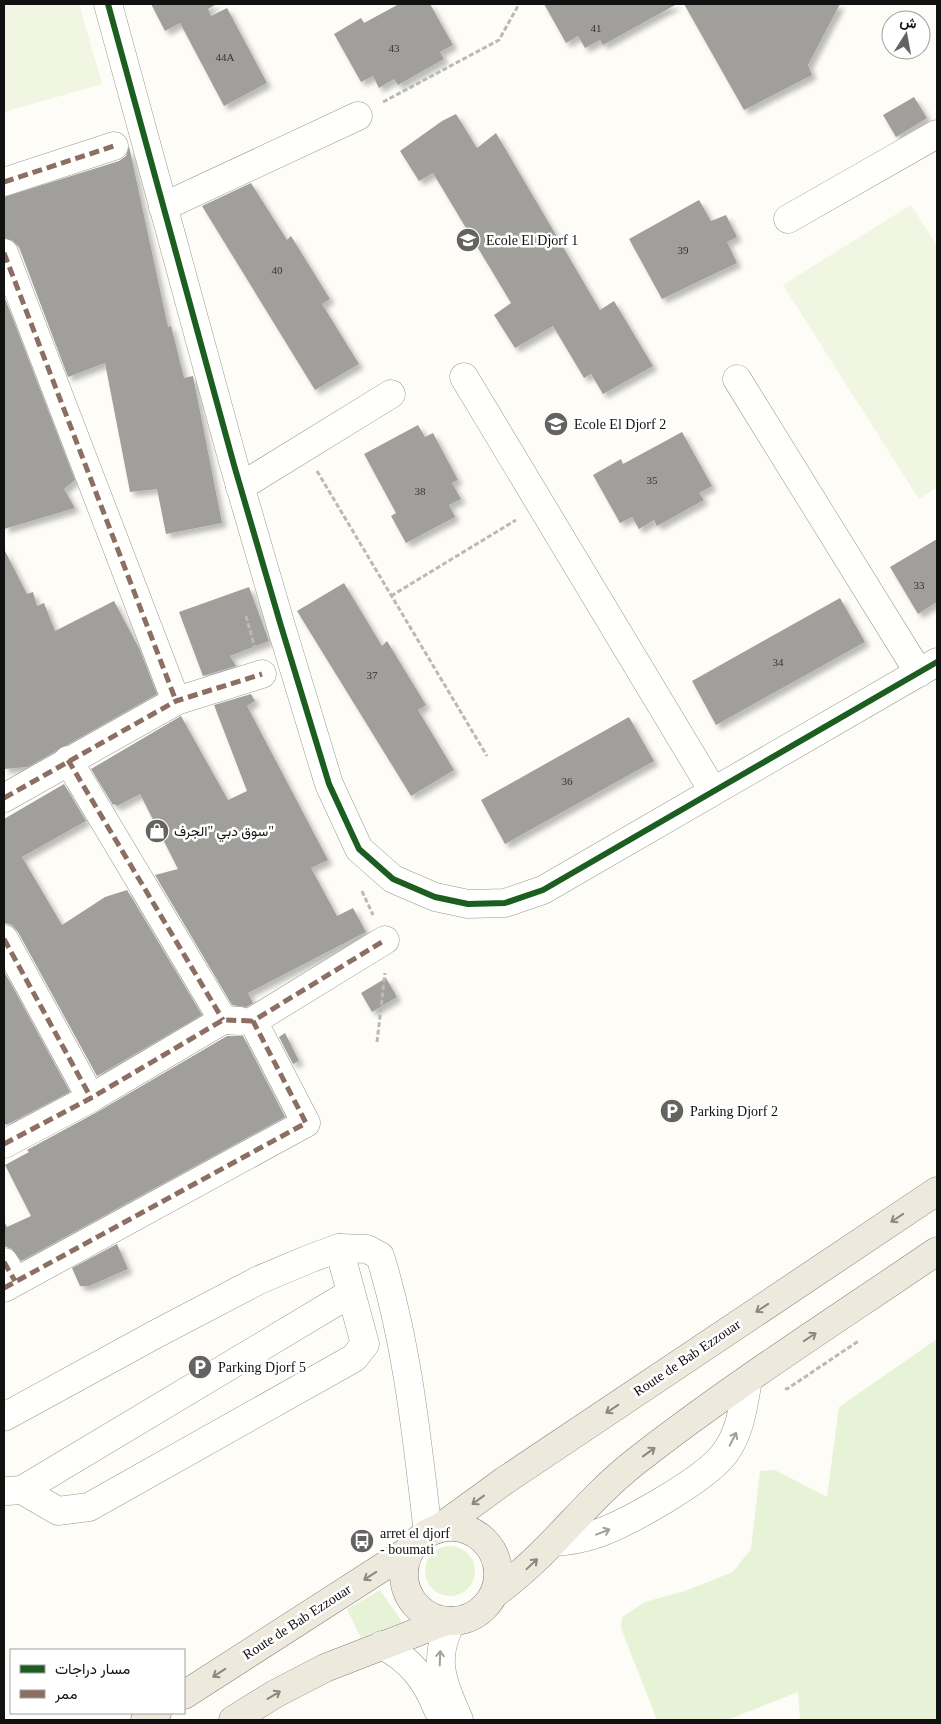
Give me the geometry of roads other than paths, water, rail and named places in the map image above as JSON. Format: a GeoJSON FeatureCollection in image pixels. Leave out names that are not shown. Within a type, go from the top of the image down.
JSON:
{"type":"FeatureCollection","features":[{"type":"Feature","properties":{"kind":"main road","name":"Route de Bab Ezzouar"},"geometry":{"type":"LineString","coordinates":[[185,1694],[426,1537],[504,1481],[937,1191]]}},
{"type":"Feature","properties":{"kind":"main road"},"geometry":{"type":"LineString","coordinates":[[233,1720],[300,1680],[382,1645],[449,1621],[477,1614],[487,1605],[494,1594],[521,1574],[555,1542],[586,1507],[635,1462],[748,1380],[937,1251]]}},
{"type":"Feature","properties":{"kind":"main road"},"geometry":{"type":"LineString","coordinates":[[449,1621],[433,1617],[421,1610],[412,1600],[406,1588],[404,1575],[406,1561],[426,1537],[452,1527],[465,1529],[487,1543],[494,1555],[498,1568],[494,1594]]}},
{"type":"Feature","properties":{"kind":"street"},"geometry":{"type":"LineString","coordinates":[[108,4],[240,487],[329,784],[359,849],[393,879],[435,897],[460,903],[505,904],[543,890],[928,668],[737,380]]}},
{"type":"Feature","properties":{"kind":"street"},"geometry":{"type":"LineString","coordinates":[[163,207],[358,116]]}},
{"type":"Feature","properties":{"kind":"street"},"geometry":{"type":"LineString","coordinates":[[788,219],[937,134]]}},
{"type":"Feature","properties":{"kind":"street"},"geometry":{"type":"LineString","coordinates":[[4,182],[114,146]]}},
{"type":"Feature","properties":{"kind":"street"},"geometry":{"type":"LineString","coordinates":[[4,253],[176,701]]}},
{"type":"Feature","properties":{"kind":"street"},"geometry":{"type":"LineString","coordinates":[[464,377],[713,791]]}},
{"type":"Feature","properties":{"kind":"street"},"geometry":{"type":"LineString","coordinates":[[240,487],[391,394]]}},
{"type":"Feature","properties":{"kind":"street"},"geometry":{"type":"LineString","coordinates":[[4,798],[68,760],[176,701],[262,674]]}},
{"type":"Feature","properties":{"kind":"street"},"geometry":{"type":"LineString","coordinates":[[68,760],[223,1020]]}},
{"type":"Feature","properties":{"kind":"street"},"geometry":{"type":"LineString","coordinates":[[4,939],[91,1098]]}},
{"type":"Feature","properties":{"kind":"street"},"geometry":{"type":"LineString","coordinates":[[4,1144],[91,1098],[223,1020],[253,1021],[385,940]]}},
{"type":"Feature","properties":{"kind":"street"},"geometry":{"type":"LineString","coordinates":[[7,1277],[306,1123],[253,1021]]}},
{"type":"Feature","properties":{"kind":"street"},"geometry":{"type":"LineString","coordinates":[[4,1417],[260,1280],[339,1248],[367,1249],[380,1256],[392,1292],[415,1416],[426,1537]]}},
{"type":"Feature","properties":{"kind":"street"},"geometry":{"type":"LineString","coordinates":[[13,1490],[58,1510],[89,1507],[354,1358],[365,1344],[339,1248]]}},
{"type":"Feature","properties":{"kind":"street"},"geometry":{"type":"LineString","coordinates":[[13,1490],[351,1292]]}},
{"type":"Feature","properties":{"kind":"street"},"geometry":{"type":"LineString","coordinates":[[555,1542],[592,1536],[610,1529],[700,1477],[714,1466],[734,1438],[741,1421],[748,1380]]}},
{"type":"Feature","properties":{"kind":"street"},"geometry":{"type":"LineString","coordinates":[[449,1621],[439,1654],[440,1672],[459,1720]]}},
{"type":"Feature","properties":{"kind":"street"},"geometry":{"type":"LineString","coordinates":[[382,1645],[398,1653],[423,1678],[442,1720]]}},
{"type":"Feature","properties":{"kind":"place","name":"Ecole El Djorf 1"},"geometry":{"type":"Point","coordinates":[468,240]}},
{"type":"Feature","properties":{"kind":"place","name":"Ecole El Djorf 2"},"geometry":{"type":"Point","coordinates":[556,424]}},
{"type":"Feature","properties":{"kind":"place","name":"سوق دبي \"الجرف\""},"geometry":{"type":"Point","coordinates":[157,831]}},
{"type":"Feature","properties":{"kind":"place","name":"Parking Djorf 2"},"geometry":{"type":"Point","coordinates":[672,1111]}},
{"type":"Feature","properties":{"kind":"place","name":"Parking Djorf 5"},"geometry":{"type":"Point","coordinates":[200,1367]}},
{"type":"Feature","properties":{"kind":"place","name":"arret el djorf - boumati"},"geometry":{"type":"Point","coordinates":[362,1541]}}]}
